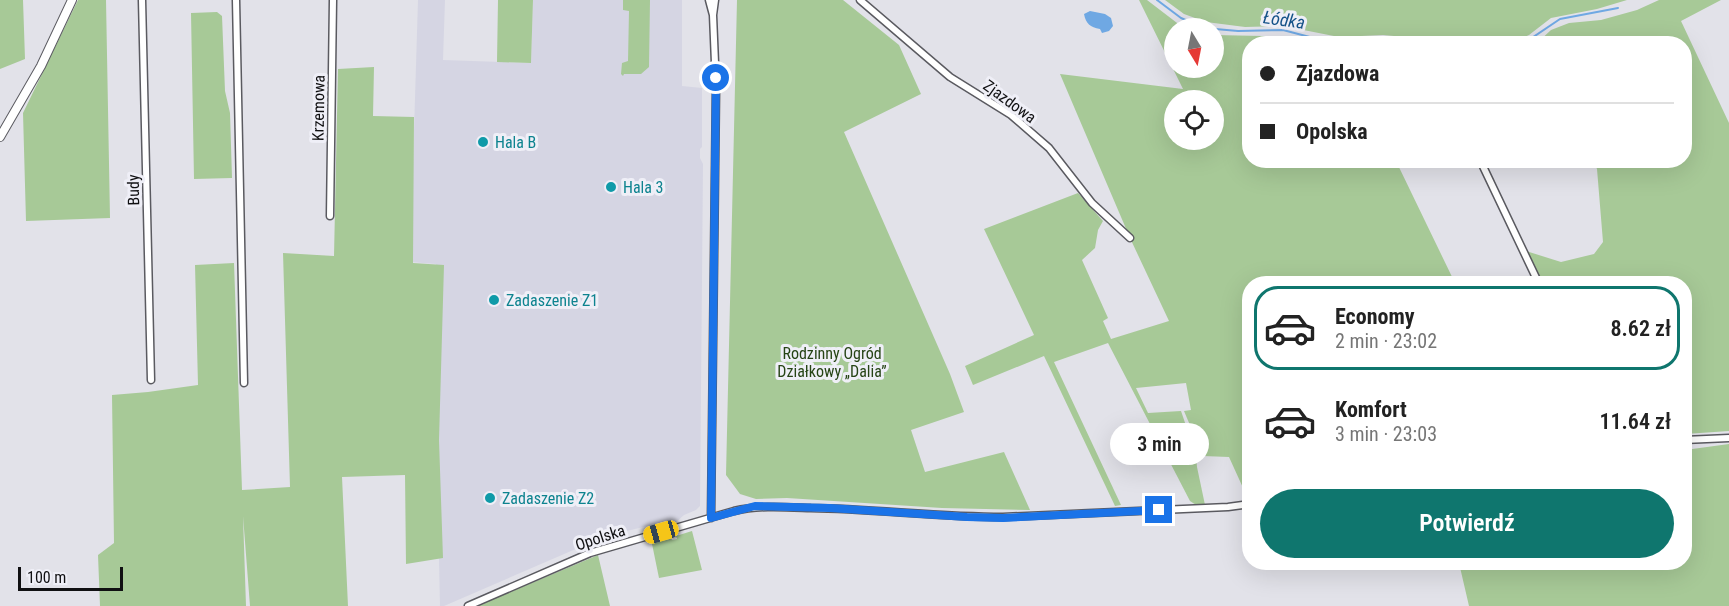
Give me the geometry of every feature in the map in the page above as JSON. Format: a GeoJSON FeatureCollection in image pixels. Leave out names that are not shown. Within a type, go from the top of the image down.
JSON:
{"type":"FeatureCollection","features":[{"type":"Feature","properties":{"kind":"street"},"geometry":{"type":"LineString","coordinates":[[0,137],[41,66],[72,0]]}},
{"type":"Feature","properties":{"kind":"street","name":"Budy"},"geometry":{"type":"LineString","coordinates":[[142,0],[151,380]]}},
{"type":"Feature","properties":{"kind":"street"},"geometry":{"type":"LineString","coordinates":[[236,0],[244,383]]}},
{"type":"Feature","properties":{"kind":"street","name":"Krzemowa"},"geometry":{"type":"LineString","coordinates":[[330,216],[333,0]]}},
{"type":"Feature","properties":{"kind":"street"},"geometry":{"type":"LineString","coordinates":[[709,0],[713,15]]}},
{"type":"Feature","properties":{"kind":"street"},"geometry":{"type":"LineString","coordinates":[[711,518],[716,111],[713,15],[715,0]]}},
{"type":"Feature","properties":{"kind":"street","name":"Zjazdowa"},"geometry":{"type":"LineString","coordinates":[[860,0],[950,76],[1011,115],[1049,148],[1092,203],[1130,238]]}},
{"type":"Feature","properties":{"kind":"street"},"geometry":{"type":"LineString","coordinates":[[1484,168],[1535,276]]}},
{"type":"Feature","properties":{"kind":"street"},"geometry":{"type":"LineString","coordinates":[[1692,440],[1729,438]]}},
{"type":"Feature","properties":{"kind":"street","name":"Opolska"},"geometry":{"type":"LineString","coordinates":[[468,606],[590,554],[755,506],[1003,518],[1242,505]]}},
{"type":"Feature","properties":{"kind":"shaded area"},"geometry":{"type":"Polygon","coordinates":[[[418,0],[445,0],[443,60],[531,63],[533,0],[682,0],[682,86],[702,88],[700,506],[684,515],[673,525],[670,526],[667,521],[619,533],[578,548],[444,606],[440,606],[436,264],[410,262],[418,0]]]}},
{"type":"Feature","properties":{"kind":"green space"},"geometry":{"type":"Polygon","coordinates":[[[0,0],[23,0],[25,59],[0,69],[0,0]]]}},
{"type":"Feature","properties":{"kind":"green space"},"geometry":{"type":"Polygon","coordinates":[[[78,0],[106,0],[110,218],[26,221],[23,113],[78,0]]]}},
{"type":"Feature","properties":{"kind":"green space"},"geometry":{"type":"Polygon","coordinates":[[[498,0],[533,0],[531,63],[497,62],[498,0]]]}},
{"type":"Feature","properties":{"kind":"green space"},"geometry":{"type":"Polygon","coordinates":[[[623,0],[650,0],[649,67],[641,74],[624,74],[623,76],[621,74],[622,63],[628,61],[629,11],[623,10],[623,0]]]}},
{"type":"Feature","properties":{"kind":"green space","name":"Rodzinny Ogród Działkowy „Dalia”"},"geometry":{"type":"Polygon","coordinates":[[[737,0],[843,0],[899,45],[921,94],[844,132],[950,374],[964,412],[911,430],[925,472],[1004,452],[1030,510],[942,508],[787,498],[756,499],[740,494],[726,475],[737,0]]]}},
{"type":"Feature","properties":{"kind":"green space"},"geometry":{"type":"Polygon","coordinates":[[[1139,0],[1147,0],[1171,18],[1164,18],[1164,51],[1139,0]]]}},
{"type":"Feature","properties":{"kind":"green space"},"geometry":{"type":"Polygon","coordinates":[[[1165,0],[1627,0],[1597,9],[1551,18],[1527,36],[1334,36],[1283,26],[1245,27],[1224,24],[1224,18],[1195,18],[1184,14],[1165,0]]]}},
{"type":"Feature","properties":{"kind":"green space"},"geometry":{"type":"Polygon","coordinates":[[[1659,0],[1721,0],[1681,21],[1688,36],[1545,36],[1551,30],[1569,23],[1601,20],[1637,10],[1659,0]]]}},
{"type":"Feature","properties":{"kind":"green space"},"geometry":{"type":"Polygon","coordinates":[[[217,12],[222,16],[225,91],[230,113],[232,178],[194,179],[191,13],[217,12]]]}},
{"type":"Feature","properties":{"kind":"green space"},"geometry":{"type":"Polygon","coordinates":[[[1224,35],[1262,36],[1242,36],[1242,168],[1399,168],[1452,276],[1242,276],[1242,486],[1229,457],[1203,456],[1184,411],[1191,410],[1186,383],[1136,388],[1148,413],[1181,411],[1196,455],[1205,505],[1196,505],[1190,501],[1108,343],[1054,362],[1121,505],[1115,506],[1044,356],[973,385],[965,366],[1034,335],[984,229],[1078,193],[1103,221],[1098,230],[1095,248],[1082,260],[1108,318],[1103,321],[1111,339],[1169,321],[1130,238],[1060,74],[1183,89],[1178,78],[1224,78],[1224,35]]]}},
{"type":"Feature","properties":{"kind":"green space"},"geometry":{"type":"Polygon","coordinates":[[[1692,44],[1729,123],[1729,431],[1692,434],[1692,276],[1539,276],[1526,251],[1561,262],[1594,254],[1603,242],[1597,169],[1692,168],[1692,44]]]}},
{"type":"Feature","properties":{"kind":"green space"},"geometry":{"type":"Polygon","coordinates":[[[374,67],[373,116],[414,117],[413,263],[444,265],[439,440],[443,558],[406,564],[405,475],[342,477],[348,606],[250,606],[243,516],[246,606],[100,606],[98,555],[114,543],[112,395],[198,385],[195,265],[234,263],[242,490],[290,487],[283,253],[334,256],[338,69],[374,67]]]}},
{"type":"Feature","properties":{"kind":"green space"},"geometry":{"type":"Polygon","coordinates":[[[1729,444],[1729,606],[1469,606],[1461,570],[1692,570],[1692,449],[1729,444]]]}},
{"type":"Feature","properties":{"kind":"green space"},"geometry":{"type":"Polygon","coordinates":[[[692,531],[702,570],[659,578],[651,539],[655,538],[656,542],[671,537],[672,540],[677,539],[676,536],[692,531]]]}},
{"type":"Feature","properties":{"kind":"green space"},"geometry":{"type":"Polygon","coordinates":[[[598,555],[610,606],[477,606],[598,555]]]}},
{"type":"Feature","properties":{"kind":"water"},"geometry":{"type":"Polygon","coordinates":[[[1090,11],[1105,14],[1111,18],[1113,26],[1109,31],[1102,33],[1100,29],[1089,24],[1084,14],[1090,11]]]}},
{"type":"Feature","properties":{"kind":"waterway","name":"Łódka"},"geometry":{"type":"LineString","coordinates":[[1157,0],[1181,18],[1204,28],[1238,31],[1283,30],[1306,36]]}},
{"type":"Feature","properties":{"kind":"waterway","name":"Łódka"},"geometry":{"type":"LineString","coordinates":[[1535,36],[1560,19],[1618,8]]}},
{"type":"Feature","properties":{"kind":"place","name":"Hala B"},"geometry":{"type":"Point","coordinates":[483,142]}},
{"type":"Feature","properties":{"kind":"place","name":"Hala 3"},"geometry":{"type":"Point","coordinates":[611,187]}},
{"type":"Feature","properties":{"kind":"place","name":"Zadaszenie Z1"},"geometry":{"type":"Point","coordinates":[494,300]}},
{"type":"Feature","properties":{"kind":"place","name":"Zadaszenie Z2"},"geometry":{"type":"Point","coordinates":[490,498]}},
{"type":"Feature","properties":{"kind":"route"},"geometry":{"type":"LineString","coordinates":[[716,78],[711,518],[755,506],[1003,518],[1159,510]]}}]}
